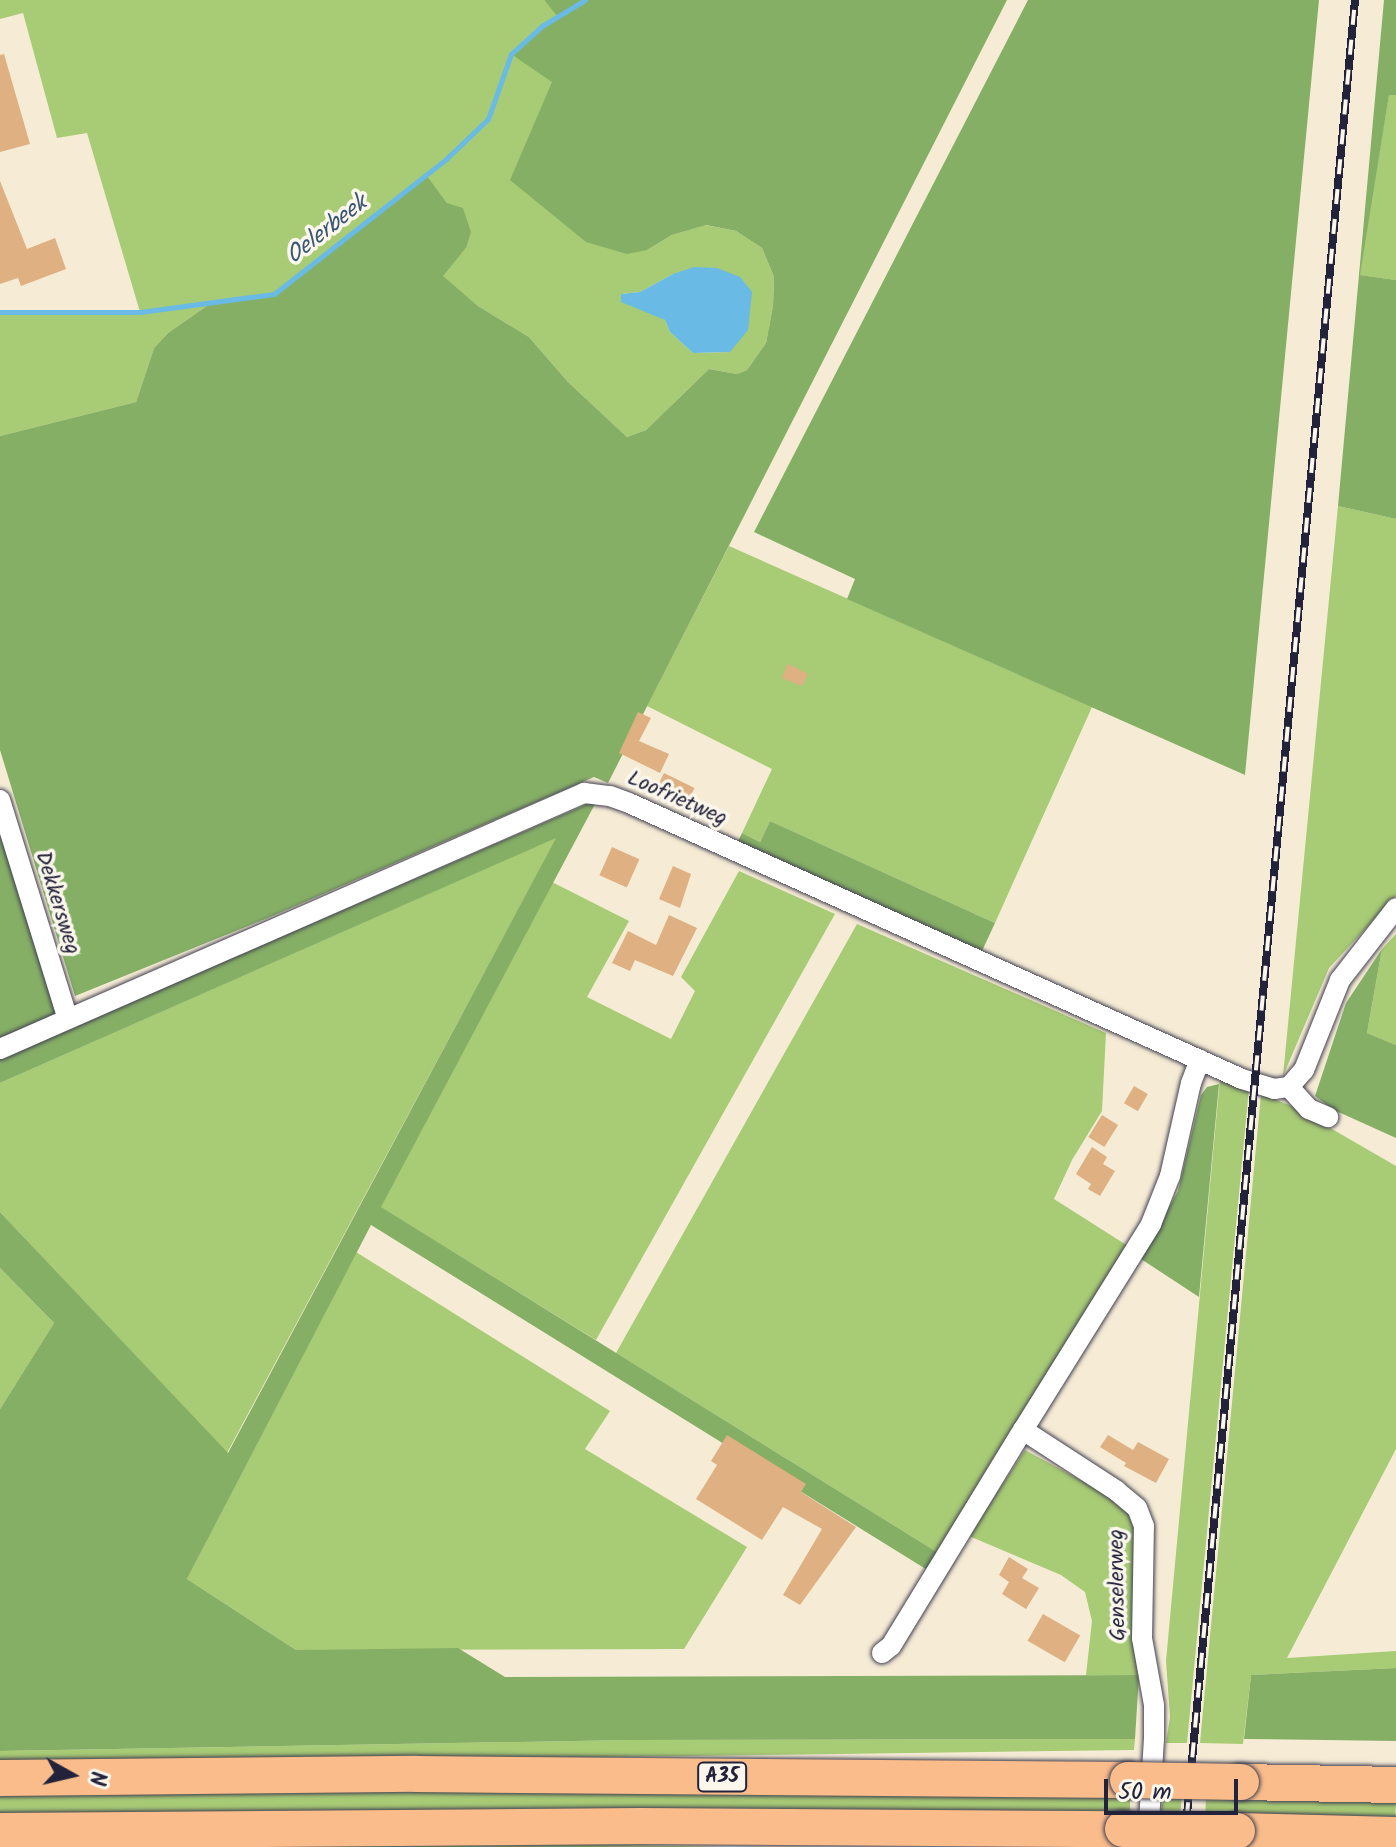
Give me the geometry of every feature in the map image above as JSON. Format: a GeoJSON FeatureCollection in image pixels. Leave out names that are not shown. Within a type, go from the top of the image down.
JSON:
{"type":"FeatureCollection","features":[{"type":"Feature","properties":{"kind":"highway","name":"A35"},"geometry":{"type":"LineString","coordinates":[[1332,1783],[1396,1772]]}},
{"type":"Feature","properties":{"kind":"highway","name":"A35"},"geometry":{"type":"LineString","coordinates":[[0,1778],[416,1774],[1396,1785]]}},
{"type":"Feature","properties":{"kind":"highway"},"geometry":{"type":"LineString","coordinates":[[0,1831],[624,1826],[1135,1838],[1237,1831],[1396,1835]]}},
{"type":"Feature","properties":{"kind":"highway"},"geometry":{"type":"LineString","coordinates":[[1323,1833],[1388,1847]]}},
{"type":"Feature","properties":{"kind":"street","name":"Loofrietweg"},"geometry":{"type":"LineString","coordinates":[[0,1049],[571,796],[594,793],[629,803],[1242,1079],[1274,1089],[1289,1087]]}},
{"type":"Feature","properties":{"kind":"street","name":"Dekkersweg"},"geometry":{"type":"LineString","coordinates":[[0,800],[68,1019]]}},
{"type":"Feature","properties":{"kind":"street"},"geometry":{"type":"LineString","coordinates":[[1328,1117],[1309,1109],[1289,1087],[1311,1056],[1340,980],[1396,908]]}},
{"type":"Feature","properties":{"kind":"street"},"geometry":{"type":"LineString","coordinates":[[882,1653],[891,1646],[1151,1224],[1170,1176],[1191,1083],[1200,1060]]}},
{"type":"Feature","properties":{"kind":"street","name":"Genselerweg"},"geometry":{"type":"LineString","coordinates":[[1023,1430],[1117,1491],[1137,1508],[1144,1526],[1142,1638],[1154,1705],[1154,1739],[1135,1838]]}},
{"type":"Feature","properties":{"kind":"green space"},"geometry":{"type":"Polygon","coordinates":[[[0,0],[544,0],[559,16],[542,26],[552,82],[647,250],[672,235],[705,225],[736,231],[762,248],[774,277],[773,306],[766,343],[747,370],[737,374],[709,369],[646,430],[627,437],[568,382],[529,337],[478,306],[442,276],[466,248],[447,203],[427,177],[274,294],[211,303],[168,333],[154,348],[136,402],[0,436],[0,312],[140,312],[87,133],[57,138],[23,13],[0,19],[0,0]],[[673,274],[640,292],[621,294],[665,320],[670,332],[693,353],[729,352],[673,274]]]}},
{"type":"Feature","properties":{"kind":"green space"},"geometry":{"type":"Polygon","coordinates":[[[544,0],[1007,0],[608,783],[594,777],[270,917],[75,996],[0,750],[0,436],[136,402],[154,348],[168,333],[211,303],[274,294],[427,176],[447,203],[463,208],[471,232],[466,248],[443,276],[478,306],[529,337],[568,382],[627,437],[646,430],[709,369],[737,374],[747,370],[766,343],[773,306],[774,277],[762,248],[736,231],[706,225],[672,235],[647,250],[627,254],[586,242],[510,180],[552,82],[511,54],[558,17],[544,0]]]}},
{"type":"Feature","properties":{"kind":"green space"},"geometry":{"type":"Polygon","coordinates":[[[1028,0],[1319,0],[1245,775],[847,599],[855,579],[754,532],[1028,0]]]}},
{"type":"Feature","properties":{"kind":"green space"},"geometry":{"type":"Polygon","coordinates":[[[1384,0],[1396,0],[1396,95],[1389,95],[1360,275],[1396,280],[1396,519],[1338,506],[1384,0]]]}},
{"type":"Feature","properties":{"kind":"green space"},"geometry":{"type":"Polygon","coordinates":[[[1389,94],[1396,95],[1396,280],[1359,275],[1389,94]]]}},
{"type":"Feature","properties":{"kind":"green space"},"geometry":{"type":"Polygon","coordinates":[[[1338,506],[1396,519],[1396,896],[1329,968],[1283,1076],[1338,506]]]}},
{"type":"Feature","properties":{"kind":"green space"},"geometry":{"type":"Polygon","coordinates":[[[729,546],[1092,707],[995,923],[770,821],[760,842],[742,833],[772,769],[647,706],[729,546]]]}},
{"type":"Feature","properties":{"kind":"green space"},"geometry":{"type":"Polygon","coordinates":[[[592,802],[595,804],[381,1207],[940,1554],[929,1571],[371,1225],[187,1579],[296,1650],[458,1648],[505,1677],[1139,1675],[1135,1739],[630,1740],[0,1751],[0,1409],[54,1323],[0,1268],[0,1212],[228,1453],[556,838],[0,1083],[0,1059],[592,802]]]}},
{"type":"Feature","properties":{"kind":"green space"},"geometry":{"type":"Polygon","coordinates":[[[0,821],[59,1016],[0,1041],[0,821]]]}},
{"type":"Feature","properties":{"kind":"green space"},"geometry":{"type":"Polygon","coordinates":[[[770,821],[995,923],[982,951],[737,843],[742,833],[760,842],[770,821]]]}},
{"type":"Feature","properties":{"kind":"green space"},"geometry":{"type":"Polygon","coordinates":[[[557,837],[227,1453],[0,1212],[0,1083],[557,837]]]}},
{"type":"Feature","properties":{"kind":"green space"},"geometry":{"type":"Polygon","coordinates":[[[739,871],[835,914],[596,1340],[380,1207],[552,882],[629,921],[587,997],[671,1039],[695,991],[681,977],[739,871]]]}},
{"type":"Feature","properties":{"kind":"green space"},"geometry":{"type":"Polygon","coordinates":[[[857,924],[1106,1033],[1102,1111],[1072,1160],[1054,1199],[1128,1246],[940,1554],[616,1353],[857,924]]]}},
{"type":"Feature","properties":{"kind":"green space"},"geometry":{"type":"Polygon","coordinates":[[[1396,934],[1396,1045],[1367,1033],[1382,949],[1396,934]]]}},
{"type":"Feature","properties":{"kind":"green space"},"geometry":{"type":"Polygon","coordinates":[[[1382,949],[1367,1033],[1396,1045],[1396,1138],[1334,1110],[1315,1096],[1346,1003],[1382,949]]]}},
{"type":"Feature","properties":{"kind":"green space"},"geometry":{"type":"Polygon","coordinates":[[[1220,1078],[1249,1088],[1187,1743],[1166,1743],[1170,1717],[1166,1661],[1220,1078]]]}},
{"type":"Feature","properties":{"kind":"green space"},"geometry":{"type":"Polygon","coordinates":[[[1219,1084],[1199,1297],[1141,1259],[1178,1191],[1201,1095],[1207,1087],[1219,1084]]]}},
{"type":"Feature","properties":{"kind":"green space"},"geometry":{"type":"Polygon","coordinates":[[[1261,1094],[1294,1107],[1396,1166],[1396,1449],[1287,1658],[1396,1651],[1396,1668],[1251,1675],[1243,1744],[1200,1743],[1261,1094]]]}},
{"type":"Feature","properties":{"kind":"green space"},"geometry":{"type":"Polygon","coordinates":[[[356,1252],[610,1411],[585,1449],[747,1547],[684,1649],[296,1650],[187,1579],[356,1252]]]}},
{"type":"Feature","properties":{"kind":"green space"},"geometry":{"type":"Polygon","coordinates":[[[0,1268],[54,1323],[0,1409],[0,1268]]]}},
{"type":"Feature","properties":{"kind":"green space"},"geometry":{"type":"Polygon","coordinates":[[[1025,1450],[1126,1505],[1137,1529],[1139,1675],[1086,1675],[1092,1621],[1085,1592],[1061,1575],[969,1536],[1025,1450]]]}},
{"type":"Feature","properties":{"kind":"green space"},"geometry":{"type":"Polygon","coordinates":[[[1396,1668],[1396,1741],[1244,1739],[1251,1675],[1396,1668]]]}},
{"type":"Feature","properties":{"kind":"green space"},"geometry":{"type":"Polygon","coordinates":[[[1135,1739],[1134,1750],[0,1765],[0,1751],[630,1740],[1135,1739]]]}},
{"type":"Feature","properties":{"kind":"green space"},"geometry":{"type":"Polygon","coordinates":[[[0,1789],[1130,1789],[1130,1816],[0,1816],[0,1789]]]}},
{"type":"Feature","properties":{"kind":"green space"},"geometry":{"type":"Polygon","coordinates":[[[1163,1796],[1182,1796],[1180,1815],[1161,1815],[1163,1796]]]}},
{"type":"Feature","properties":{"kind":"green space"},"geometry":{"type":"Polygon","coordinates":[[[1206,1796],[1396,1803],[1395,1823],[1205,1816],[1206,1796]]]}},
{"type":"Feature","properties":{"kind":"green space"},"geometry":{"type":"Polygon","coordinates":[[[526,1843],[724,1847],[0,1847],[526,1843]]]}},
{"type":"Feature","properties":{"kind":"water"},"geometry":{"type":"Polygon","coordinates":[[[694,267],[717,268],[740,277],[752,292],[748,330],[730,352],[693,353],[670,332],[665,320],[621,302],[621,294],[640,292],[673,274],[694,267]]]}},
{"type":"Feature","properties":{"kind":"building"},"geometry":{"type":"Polygon","coordinates":[[[4,54],[30,144],[0,152],[0,55],[4,54]]]}},
{"type":"Feature","properties":{"kind":"building"},"geometry":{"type":"Polygon","coordinates":[[[0,181],[27,249],[55,238],[66,269],[21,286],[18,278],[0,284],[0,181]]]}},
{"type":"Feature","properties":{"kind":"building"},"geometry":{"type":"Polygon","coordinates":[[[788,664],[808,674],[802,686],[782,678],[788,664]]]}},
{"type":"Feature","properties":{"kind":"building"},"geometry":{"type":"Polygon","coordinates":[[[638,712],[651,718],[639,741],[669,754],[660,773],[619,753],[638,712]]]}},
{"type":"Feature","properties":{"kind":"building"},"geometry":{"type":"Polygon","coordinates":[[[664,773],[695,788],[684,810],[653,795],[664,773]]]}},
{"type":"Feature","properties":{"kind":"building"},"geometry":{"type":"Polygon","coordinates":[[[612,847],[639,859],[627,888],[599,875],[612,847]]]}},
{"type":"Feature","properties":{"kind":"building"},"geometry":{"type":"Polygon","coordinates":[[[673,866],[691,874],[680,908],[659,899],[673,866]]]}},
{"type":"Feature","properties":{"kind":"building"},"geometry":{"type":"Polygon","coordinates":[[[669,915],[697,928],[673,976],[635,960],[630,971],[612,963],[628,931],[656,945],[669,915]]]}},
{"type":"Feature","properties":{"kind":"building"},"geometry":{"type":"Polygon","coordinates":[[[1134,1086],[1148,1094],[1138,1111],[1124,1103],[1134,1086]]]}},
{"type":"Feature","properties":{"kind":"building"},"geometry":{"type":"Polygon","coordinates":[[[1102,1115],[1118,1125],[1104,1147],[1088,1137],[1102,1115]]]}},
{"type":"Feature","properties":{"kind":"building"},"geometry":{"type":"Polygon","coordinates":[[[1092,1147],[1107,1157],[1103,1164],[1115,1171],[1100,1196],[1088,1189],[1091,1184],[1076,1174],[1092,1147]]]}},
{"type":"Feature","properties":{"kind":"building"},"geometry":{"type":"Polygon","coordinates":[[[727,1435],[806,1484],[801,1492],[856,1527],[800,1605],[783,1595],[822,1529],[783,1507],[762,1540],[696,1499],[717,1465],[711,1461],[727,1435]]]}},
{"type":"Feature","properties":{"kind":"building"},"geometry":{"type":"Polygon","coordinates":[[[1108,1435],[1133,1450],[1138,1442],[1169,1459],[1156,1483],[1124,1466],[1126,1463],[1100,1447],[1108,1435]]]}},
{"type":"Feature","properties":{"kind":"building"},"geometry":{"type":"Polygon","coordinates":[[[1009,1557],[1028,1569],[1022,1578],[1039,1588],[1026,1609],[1002,1594],[1009,1582],[999,1575],[1009,1557]]]}},
{"type":"Feature","properties":{"kind":"building"},"geometry":{"type":"Polygon","coordinates":[[[1043,1614],[1080,1636],[1065,1662],[1028,1641],[1043,1614]]]}},
{"type":"Feature","properties":{"kind":"waterway","name":"Oelerbeek"},"geometry":{"type":"LineString","coordinates":[[0,312],[140,312],[274,294],[446,159],[488,119],[511,54],[542,26],[585,0]]}},
{"type":"Feature","properties":{"kind":"railway"},"geometry":{"type":"LineString","coordinates":[[1184,1847],[1355,0]]}}]}
